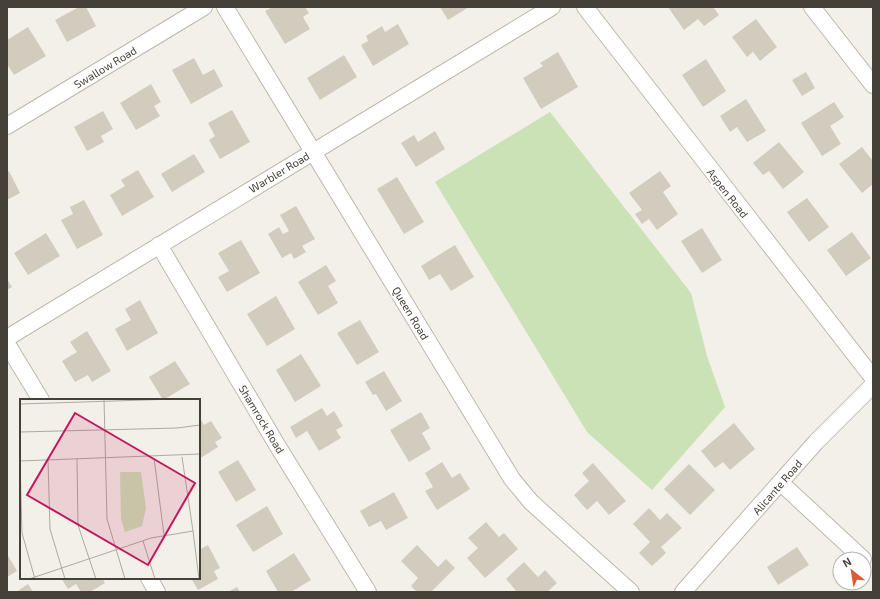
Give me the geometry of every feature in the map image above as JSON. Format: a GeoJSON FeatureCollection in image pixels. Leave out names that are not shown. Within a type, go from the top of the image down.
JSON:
{"type":"FeatureCollection","features":[{"type":"Feature","properties":{"kind":"street","name":"Swallow Road"},"geometry":{"type":"LineString","coordinates":[[7,126],[204,7]]}},
{"type":"Feature","properties":{"kind":"street","name":"Queen Road"},"geometry":{"type":"LineString","coordinates":[[225,7],[512,479],[531,502],[631,592]]}},
{"type":"Feature","properties":{"kind":"street","name":"Warbler Road"},"geometry":{"type":"LineString","coordinates":[[7,338],[552,7]]}},
{"type":"Feature","properties":{"kind":"street","name":"Aspen Road"},"geometry":{"type":"LineString","coordinates":[[585,7],[873,378]]}},
{"type":"Feature","properties":{"kind":"street"},"geometry":{"type":"LineString","coordinates":[[812,7],[873,85]]}},
{"type":"Feature","properties":{"kind":"street","name":"Shamrock Road"},"geometry":{"type":"LineString","coordinates":[[159,245],[277,445],[368,592]]}},
{"type":"Feature","properties":{"kind":"street"},"geometry":{"type":"LineString","coordinates":[[7,344],[40,399]]}},
{"type":"Feature","properties":{"kind":"street","name":"Alicante Road"},"geometry":{"type":"LineString","coordinates":[[683,592],[816,442],[873,385]]}},
{"type":"Feature","properties":{"kind":"street"},"geometry":{"type":"LineString","coordinates":[[781,483],[855,551]]}},
{"type":"Feature","properties":{"kind":"street"},"geometry":{"type":"LineString","coordinates":[[150,579],[157,592]]}},
{"type":"Feature","properties":{"kind":"green space"},"geometry":{"type":"Polygon","coordinates":[[[550,112],[691,293],[707,356],[725,407],[652,490],[587,432],[435,182],[550,112]]]}},
{"type":"Feature","properties":{"kind":"building"},"geometry":{"type":"Polygon","coordinates":[[[79,7],[86,7],[96,26],[67,42],[55,20],[79,7]]]}},
{"type":"Feature","properties":{"kind":"building"},"geometry":{"type":"Polygon","coordinates":[[[273,7],[305,7],[309,13],[303,17],[310,29],[285,44],[265,11],[273,7]]]}},
{"type":"Feature","properties":{"kind":"building"},"geometry":{"type":"Polygon","coordinates":[[[440,7],[469,7],[448,20],[440,7]]]}},
{"type":"Feature","properties":{"kind":"building"},"geometry":{"type":"Polygon","coordinates":[[[668,7],[713,7],[719,15],[704,26],[698,19],[684,30],[668,7]]]}},
{"type":"Feature","properties":{"kind":"building"},"geometry":{"type":"Polygon","coordinates":[[[756,19],[777,47],[760,61],[753,52],[747,57],[732,37],[756,19]]]}},
{"type":"Feature","properties":{"kind":"building"},"geometry":{"type":"Polygon","coordinates":[[[398,24],[409,44],[373,66],[361,45],[368,41],[366,36],[382,26],[385,32],[398,24]]]}},
{"type":"Feature","properties":{"kind":"building"},"geometry":{"type":"Polygon","coordinates":[[[28,27],[46,56],[14,75],[7,64],[7,40],[28,27]]]}},
{"type":"Feature","properties":{"kind":"building"},"geometry":{"type":"Polygon","coordinates":[[[558,52],[578,87],[541,109],[523,78],[543,66],[540,63],[558,52]]]}},
{"type":"Feature","properties":{"kind":"building"},"geometry":{"type":"Polygon","coordinates":[[[344,55],[357,77],[320,100],[307,78],[344,55]]]}},
{"type":"Feature","properties":{"kind":"building"},"geometry":{"type":"Polygon","coordinates":[[[194,58],[203,75],[214,69],[223,86],[191,104],[172,70],[194,58]]]}},
{"type":"Feature","properties":{"kind":"building"},"geometry":{"type":"Polygon","coordinates":[[[706,59],[726,91],[703,107],[682,75],[706,59]]]}},
{"type":"Feature","properties":{"kind":"building"},"geometry":{"type":"Polygon","coordinates":[[[806,72],[815,88],[802,96],[792,80],[806,72]]]}},
{"type":"Feature","properties":{"kind":"building"},"geometry":{"type":"Polygon","coordinates":[[[151,84],[161,102],[154,106],[160,116],[136,130],[120,103],[151,84]]]}},
{"type":"Feature","properties":{"kind":"building"},"geometry":{"type":"Polygon","coordinates":[[[746,99],[766,131],[747,142],[737,127],[730,132],[720,116],[746,99]]]}},
{"type":"Feature","properties":{"kind":"building"},"geometry":{"type":"Polygon","coordinates":[[[834,102],[844,117],[830,126],[841,144],[822,156],[801,123],[834,102]]]}},
{"type":"Feature","properties":{"kind":"building"},"geometry":{"type":"Polygon","coordinates":[[[232,110],[250,142],[220,159],[209,140],[215,136],[208,123],[232,110]]]}},
{"type":"Feature","properties":{"kind":"building"},"geometry":{"type":"Polygon","coordinates":[[[103,111],[113,129],[101,136],[104,142],[87,151],[74,127],[103,111]]]}},
{"type":"Feature","properties":{"kind":"building"},"geometry":{"type":"Polygon","coordinates":[[[435,131],[445,149],[416,167],[401,143],[414,135],[418,142],[435,131]]]}},
{"type":"Feature","properties":{"kind":"building"},"geometry":{"type":"Polygon","coordinates":[[[779,142],[804,172],[783,189],[769,171],[763,175],[753,163],[779,142]]]}},
{"type":"Feature","properties":{"kind":"building"},"geometry":{"type":"Polygon","coordinates":[[[862,147],[873,161],[873,184],[862,193],[839,164],[862,147]]]}},
{"type":"Feature","properties":{"kind":"building"},"geometry":{"type":"Polygon","coordinates":[[[194,154],[205,172],[172,192],[161,174],[194,154]]]}},
{"type":"Feature","properties":{"kind":"building"},"geometry":{"type":"Polygon","coordinates":[[[138,170],[154,197],[122,216],[110,195],[125,186],[121,180],[138,170]]]}},
{"type":"Feature","properties":{"kind":"building"},"geometry":{"type":"Polygon","coordinates":[[[9,171],[20,193],[7,200],[7,172],[9,171]]]}},
{"type":"Feature","properties":{"kind":"building"},"geometry":{"type":"Polygon","coordinates":[[[660,171],[671,186],[663,192],[678,214],[657,230],[649,219],[642,224],[635,214],[642,210],[629,193],[660,171]]]}},
{"type":"Feature","properties":{"kind":"building"},"geometry":{"type":"Polygon","coordinates":[[[397,177],[424,222],[404,234],[377,189],[397,177]]]}},
{"type":"Feature","properties":{"kind":"building"},"geometry":{"type":"Polygon","coordinates":[[[807,198],[829,227],[809,242],[787,212],[807,198]]]}},
{"type":"Feature","properties":{"kind":"building"},"geometry":{"type":"Polygon","coordinates":[[[84,200],[103,235],[77,249],[61,220],[73,214],[70,207],[84,200]]]}},
{"type":"Feature","properties":{"kind":"building"},"geometry":{"type":"Polygon","coordinates":[[[296,206],[315,239],[302,246],[306,252],[294,259],[291,253],[282,258],[268,234],[279,227],[283,234],[289,231],[280,215],[296,206]]]}},
{"type":"Feature","properties":{"kind":"building"},"geometry":{"type":"Polygon","coordinates":[[[702,228],[722,260],[702,273],[681,241],[702,228]]]}},
{"type":"Feature","properties":{"kind":"building"},"geometry":{"type":"Polygon","coordinates":[[[852,232],[871,258],[846,276],[827,250],[852,232]]]}},
{"type":"Feature","properties":{"kind":"building"},"geometry":{"type":"Polygon","coordinates":[[[46,233],[60,256],[28,275],[14,253],[46,233]]]}},
{"type":"Feature","properties":{"kind":"building"},"geometry":{"type":"Polygon","coordinates":[[[241,240],[260,273],[227,292],[218,277],[229,271],[218,253],[241,240]]]}},
{"type":"Feature","properties":{"kind":"building"},"geometry":{"type":"Polygon","coordinates":[[[455,245],[474,277],[451,291],[440,274],[429,280],[421,266],[455,245]]]}},
{"type":"Feature","properties":{"kind":"building"},"geometry":{"type":"Polygon","coordinates":[[[326,265],[336,281],[328,286],[338,303],[318,315],[298,282],[326,265]]]}},
{"type":"Feature","properties":{"kind":"building"},"geometry":{"type":"Polygon","coordinates":[[[7,279],[12,287],[7,290],[7,279]]]}},
{"type":"Feature","properties":{"kind":"building"},"geometry":{"type":"Polygon","coordinates":[[[276,296],[295,329],[267,346],[247,314],[276,296]]]}},
{"type":"Feature","properties":{"kind":"building"},"geometry":{"type":"Polygon","coordinates":[[[140,300],[158,333],[127,351],[115,329],[131,320],[125,309],[140,300]]]}},
{"type":"Feature","properties":{"kind":"building"},"geometry":{"type":"Polygon","coordinates":[[[360,320],[379,352],[357,365],[337,333],[360,320]]]}},
{"type":"Feature","properties":{"kind":"building"},"geometry":{"type":"Polygon","coordinates":[[[87,331],[111,371],[92,382],[88,375],[75,382],[62,361],[77,352],[70,342],[87,331]]]}},
{"type":"Feature","properties":{"kind":"building"},"geometry":{"type":"Polygon","coordinates":[[[301,354],[321,386],[295,402],[276,370],[301,354]]]}},
{"type":"Feature","properties":{"kind":"building"},"geometry":{"type":"Polygon","coordinates":[[[175,361],[190,384],[162,399],[149,377],[175,361]]]}},
{"type":"Feature","properties":{"kind":"building"},"geometry":{"type":"Polygon","coordinates":[[[384,371],[402,401],[386,411],[376,394],[373,395],[365,382],[384,371]]]}},
{"type":"Feature","properties":{"kind":"building"},"geometry":{"type":"Polygon","coordinates":[[[322,408],[327,416],[334,411],[343,426],[336,430],[341,438],[319,451],[307,431],[296,438],[290,427],[322,408]]]}},
{"type":"Feature","properties":{"kind":"building"},"geometry":{"type":"Polygon","coordinates":[[[421,412],[430,428],[422,433],[431,449],[409,462],[390,430],[421,412]]]}},
{"type":"Feature","properties":{"kind":"building"},"geometry":{"type":"Polygon","coordinates":[[[200,418],[204,425],[211,421],[222,438],[215,442],[218,447],[200,458],[200,418]]]}},
{"type":"Feature","properties":{"kind":"building"},"geometry":{"type":"Polygon","coordinates":[[[734,423],[755,449],[730,470],[723,462],[715,468],[701,451],[734,423]]]}},
{"type":"Feature","properties":{"kind":"building"},"geometry":{"type":"Polygon","coordinates":[[[238,460],[256,490],[236,502],[218,472],[238,460]]]}},
{"type":"Feature","properties":{"kind":"building"},"geometry":{"type":"Polygon","coordinates":[[[442,462],[452,478],[460,473],[470,489],[437,510],[425,491],[433,487],[425,473],[442,462]]]}},
{"type":"Feature","properties":{"kind":"building"},"geometry":{"type":"Polygon","coordinates":[[[593,463],[626,501],[609,515],[597,501],[587,510],[574,495],[589,481],[582,473],[593,463]]]}},
{"type":"Feature","properties":{"kind":"building"},"geometry":{"type":"Polygon","coordinates":[[[689,464],[715,490],[690,515],[664,489],[689,464]]]}},
{"type":"Feature","properties":{"kind":"building"},"geometry":{"type":"Polygon","coordinates":[[[394,492],[408,518],[386,530],[381,521],[369,527],[360,511],[394,492]]]}},
{"type":"Feature","properties":{"kind":"building"},"geometry":{"type":"Polygon","coordinates":[[[267,506],[283,534],[253,552],[236,525],[267,506]]]}},
{"type":"Feature","properties":{"kind":"building"},"geometry":{"type":"Polygon","coordinates":[[[649,508],[660,520],[667,513],[682,528],[661,547],[666,553],[652,566],[639,553],[650,542],[633,524],[649,508]]]}},
{"type":"Feature","properties":{"kind":"building"},"geometry":{"type":"Polygon","coordinates":[[[486,522],[499,537],[504,533],[518,549],[485,578],[467,558],[478,548],[468,538],[486,522]]]}},
{"type":"Feature","properties":{"kind":"building"},"geometry":{"type":"Polygon","coordinates":[[[208,545],[220,568],[214,571],[218,579],[198,590],[192,579],[200,579],[200,549],[208,545]]]}},
{"type":"Feature","properties":{"kind":"building"},"geometry":{"type":"Polygon","coordinates":[[[417,545],[438,567],[446,559],[455,568],[431,592],[417,592],[411,586],[418,578],[401,561],[417,545]]]}},
{"type":"Feature","properties":{"kind":"building"},"geometry":{"type":"Polygon","coordinates":[[[797,547],[809,565],[778,585],[767,567],[797,547]]]}},
{"type":"Feature","properties":{"kind":"building"},"geometry":{"type":"Polygon","coordinates":[[[294,553],[311,580],[291,592],[278,592],[266,571],[294,553]]]}},
{"type":"Feature","properties":{"kind":"building"},"geometry":{"type":"Polygon","coordinates":[[[7,554],[17,571],[7,577],[7,554]]]}},
{"type":"Feature","properties":{"kind":"building"},"geometry":{"type":"Polygon","coordinates":[[[524,562],[538,577],[545,570],[557,583],[547,592],[517,592],[506,579],[524,562]]]}},
{"type":"Feature","properties":{"kind":"building"},"geometry":{"type":"Polygon","coordinates":[[[62,579],[103,579],[105,583],[90,592],[81,592],[76,584],[68,589],[62,579]]]}},
{"type":"Feature","properties":{"kind":"building"},"geometry":{"type":"Polygon","coordinates":[[[28,584],[33,592],[16,592],[28,584]]]}},
{"type":"Feature","properties":{"kind":"building"},"geometry":{"type":"Polygon","coordinates":[[[237,587],[240,592],[228,592],[237,587]]]}}]}
